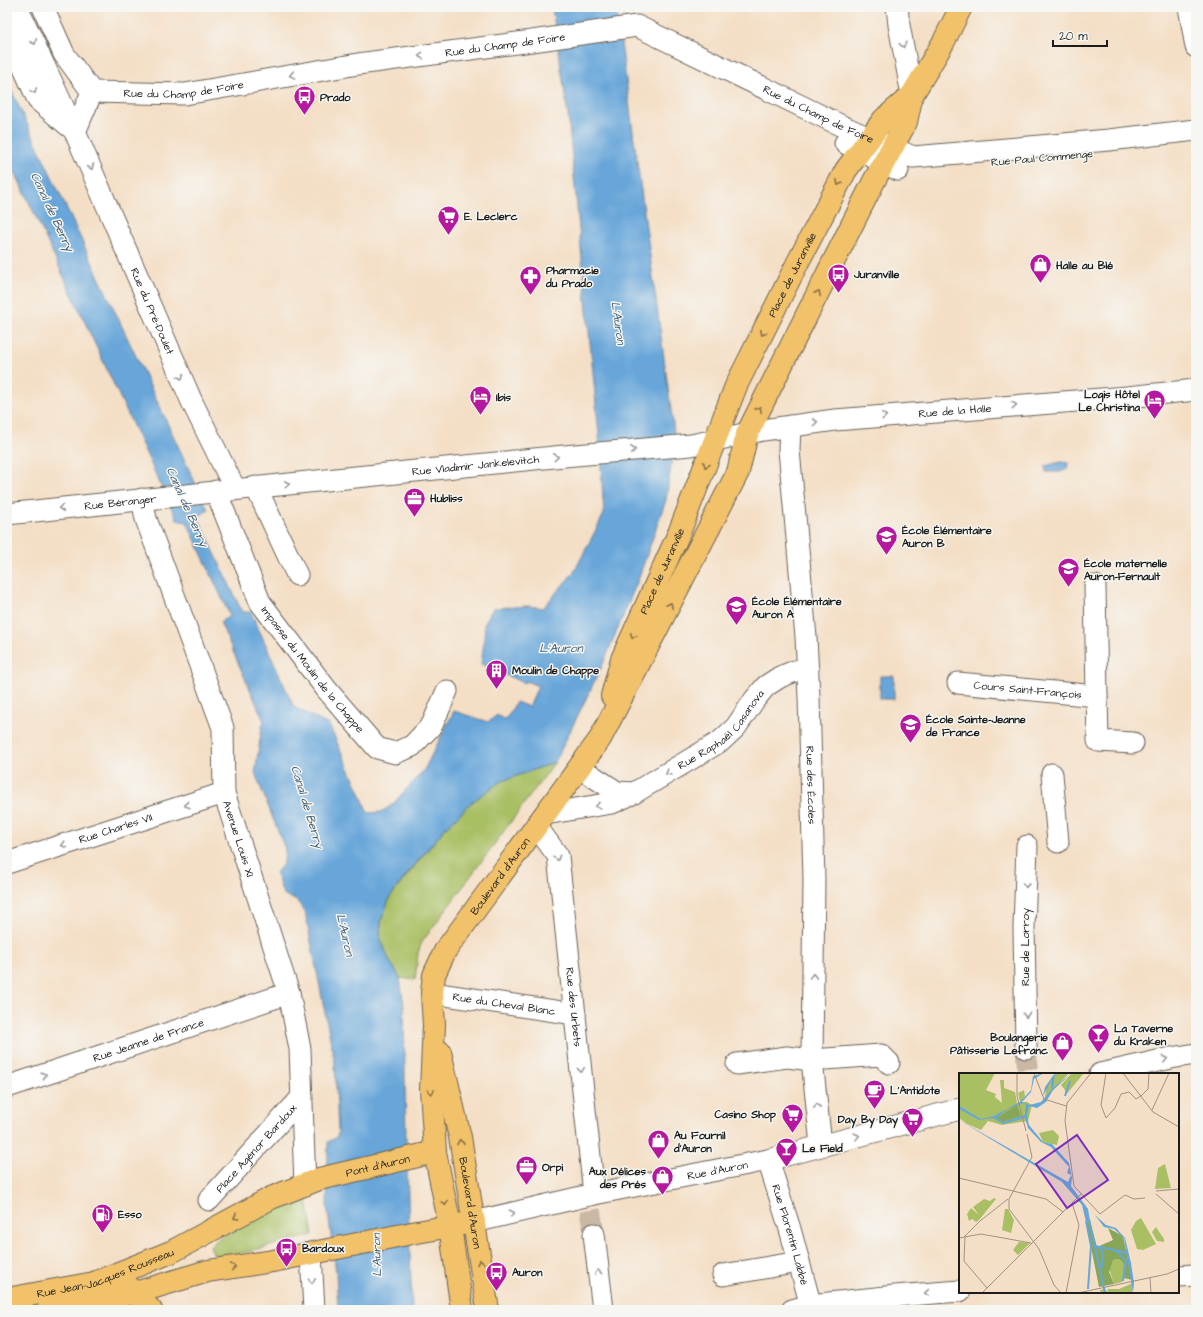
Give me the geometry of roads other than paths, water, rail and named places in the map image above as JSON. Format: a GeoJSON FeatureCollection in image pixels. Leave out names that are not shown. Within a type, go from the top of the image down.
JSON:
{"type":"FeatureCollection","features":[{"type":"Feature","properties":{"kind":"main road"},"geometry":{"type":"LineString","coordinates":[[912,95],[943,43],[961,7]]}},
{"type":"Feature","properties":{"kind":"main road","name":"Place de Juranville"},"geometry":{"type":"LineString","coordinates":[[600,739],[622,659],[679,533],[736,386],[846,170],[884,119],[912,95]]}},
{"type":"Feature","properties":{"kind":"main road","name":"Place de Juranville"},"geometry":{"type":"LineString","coordinates":[[600,739],[738,472],[755,432],[891,164],[906,122],[912,95]]}},
{"type":"Feature","properties":{"kind":"main road","name":"Boulevard d'Auron"},"geometry":{"type":"LineString","coordinates":[[462,1310],[450,1226],[435,1152],[431,1089],[434,1025],[432,993],[434,975],[445,951],[600,739]]}},
{"type":"Feature","properties":{"kind":"main road","name":"Boulevard d'Auron"},"geometry":{"type":"LineString","coordinates":[[434,1025],[460,1137],[488,1310]]}},
{"type":"Feature","properties":{"kind":"main road"},"geometry":{"type":"LineString","coordinates":[[318,1251],[450,1226],[472,1212],[435,1152]]}},
{"type":"Feature","properties":{"kind":"main road","name":"Pont d'Auron"},"geometry":{"type":"LineString","coordinates":[[312,1182],[435,1152]]}},
{"type":"Feature","properties":{"kind":"main road","name":"Rue Jean-Jacques Rousseau"},"geometry":{"type":"LineString","coordinates":[[7,1299],[94,1283],[171,1252],[270,1198],[312,1182]]}},
{"type":"Feature","properties":{"kind":"main road"},"geometry":{"type":"LineString","coordinates":[[200,1236],[201,1257],[208,1271]]}},
{"type":"Feature","properties":{"kind":"main road","name":"Rue Jean-Jacques Rousseau"},"geometry":{"type":"LineString","coordinates":[[143,1300],[165,1268],[200,1236]]}},
{"type":"Feature","properties":{"kind":"main road","name":"Rue Jean-Jacques Rousseau"},"geometry":{"type":"LineString","coordinates":[[48,1310],[143,1300],[208,1271],[273,1261],[318,1251]]}},
{"type":"Feature","properties":{"kind":"main road"},"geometry":{"type":"LineString","coordinates":[[117,1274],[143,1300]]}},
{"type":"Feature","properties":{"kind":"street","name":"Rue du Pré-Doulet"},"geometry":{"type":"LineString","coordinates":[[17,7],[75,132],[192,402],[219,491]]}},
{"type":"Feature","properties":{"kind":"street"},"geometry":{"type":"LineString","coordinates":[[43,7],[64,54],[92,92],[75,132]]}},
{"type":"Feature","properties":{"kind":"street"},"geometry":{"type":"LineString","coordinates":[[897,7],[912,95]]}},
{"type":"Feature","properties":{"kind":"street"},"geometry":{"type":"LineString","coordinates":[[1189,7],[1196,48]]}},
{"type":"Feature","properties":{"kind":"street","name":"Rue du Champ de Foire"},"geometry":{"type":"LineString","coordinates":[[92,92],[185,94],[358,64],[545,42],[637,28],[844,127],[891,164]]}},
{"type":"Feature","properties":{"kind":"street","name":"Rue du Pré-Doulet"},"geometry":{"type":"LineString","coordinates":[[7,30],[38,100],[75,132]]}},
{"type":"Feature","properties":{"kind":"street","name":"Rue du Champ de Foire"},"geometry":{"type":"LineString","coordinates":[[501,51],[545,42]]}},
{"type":"Feature","properties":{"kind":"street","name":"Rue Paul Commenge"},"geometry":{"type":"LineString","coordinates":[[891,164],[913,157],[1031,148],[1196,130]]}},
{"type":"Feature","properties":{"kind":"street","name":"Rue Paul Commenge"},"geometry":{"type":"LineString","coordinates":[[891,164],[1196,145]]}},
{"type":"Feature","properties":{"kind":"street","name":"Rue de la Halle"},"geometry":{"type":"LineString","coordinates":[[715,440],[790,426],[835,420],[1127,397],[1196,390]]}},
{"type":"Feature","properties":{"kind":"street","name":"Rue des Écoles"},"geometry":{"type":"LineString","coordinates":[[790,426],[789,450],[808,670],[814,866],[812,1060],[821,1145]]}},
{"type":"Feature","properties":{"kind":"street","name":"Rue Vladimir Jankelevitch"},"geometry":{"type":"LineString","coordinates":[[219,491],[595,453],[691,445],[715,440]]}},
{"type":"Feature","properties":{"kind":"street"},"geometry":{"type":"LineString","coordinates":[[256,487],[297,575]]}},
{"type":"Feature","properties":{"kind":"street","name":"Rue Béranger"},"geometry":{"type":"LineString","coordinates":[[7,514],[219,491]]}},
{"type":"Feature","properties":{"kind":"street","name":"Impasse du Moulin de la Chappe"},"geometry":{"type":"LineString","coordinates":[[219,491],[260,602],[327,690],[378,748],[394,753],[412,746],[432,725],[447,691]]}},
{"type":"Feature","properties":{"kind":"street","name":"Avenue Louis XI"},"geometry":{"type":"LineString","coordinates":[[142,499],[146,519],[223,728],[224,793],[289,993],[300,1049],[302,1097],[312,1182]]}},
{"type":"Feature","properties":{"kind":"street","name":"Cours Saint-François"},"geometry":{"type":"LineString","coordinates":[[1096,586],[1098,741],[1133,743]]}},
{"type":"Feature","properties":{"kind":"street","name":"Rue Raphaël Casanova"},"geometry":{"type":"LineString","coordinates":[[541,820],[612,803],[634,793],[721,741],[736,727],[755,699],[766,686],[780,677],[795,671],[808,670]]}},
{"type":"Feature","properties":{"kind":"street","name":"Cours Saint-François"},"geometry":{"type":"LineString","coordinates":[[958,683],[1097,696]]}},
{"type":"Feature","properties":{"kind":"street"},"geometry":{"type":"LineString","coordinates":[[580,768],[601,780],[617,792],[634,793]]}},
{"type":"Feature","properties":{"kind":"street"},"geometry":{"type":"LineString","coordinates":[[1052,774],[1058,842]]}},
{"type":"Feature","properties":{"kind":"street","name":"Rue Charles VII"},"geometry":{"type":"LineString","coordinates":[[7,863],[224,793]]}},
{"type":"Feature","properties":{"kind":"street","name":"Rue des Urbets"},"geometry":{"type":"LineString","coordinates":[[541,820],[558,856],[575,1014],[591,1200]]}},
{"type":"Feature","properties":{"kind":"street","name":"Rue de Lorroy"},"geometry":{"type":"LineString","coordinates":[[1026,1048],[1024,927],[1027,846]]}},
{"type":"Feature","properties":{"kind":"street","name":"Rue Jeanne de France"},"geometry":{"type":"LineString","coordinates":[[7,1087],[162,1034],[289,993]]}},
{"type":"Feature","properties":{"kind":"street","name":"Rue du Cheval Blanc"},"geometry":{"type":"LineString","coordinates":[[432,993],[575,1014]]}},
{"type":"Feature","properties":{"kind":"street"},"geometry":{"type":"LineString","coordinates":[[1104,1073],[1196,1054]]}},
{"type":"Feature","properties":{"kind":"street"},"geometry":{"type":"LineString","coordinates":[[737,1064],[787,1057],[812,1060],[881,1055],[890,1063]]}},
{"type":"Feature","properties":{"kind":"street","name":"Place Agénor Bardoux"},"geometry":{"type":"LineString","coordinates":[[209,1200],[302,1097]]}},
{"type":"Feature","properties":{"kind":"street","name":"Rue d'Auron"},"geometry":{"type":"LineString","coordinates":[[472,1212],[591,1200],[768,1160],[959,1109]]}},
{"type":"Feature","properties":{"kind":"street","name":"Rue Florentin Labbé"},"geometry":{"type":"LineString","coordinates":[[768,1160],[799,1262],[805,1308]]}},
{"type":"Feature","properties":{"kind":"street"},"geometry":{"type":"LineString","coordinates":[[594,1234],[603,1310]]}},
{"type":"Feature","properties":{"kind":"street"},"geometry":{"type":"LineString","coordinates":[[314,1310],[318,1251]]}},
{"type":"Feature","properties":{"kind":"street"},"geometry":{"type":"LineString","coordinates":[[723,1275],[799,1262]]}},
{"type":"Feature","properties":{"kind":"street"},"geometry":{"type":"LineString","coordinates":[[1179,1276],[1196,1275]]}},
{"type":"Feature","properties":{"kind":"street","name":"Boulevard d'Auron"},"geometry":{"type":"LineString","coordinates":[[454,1310],[458,1285]]}},
{"type":"Feature","properties":{"kind":"street"},"geometry":{"type":"LineString","coordinates":[[805,1308],[895,1296],[959,1291]]}},
{"type":"Feature","properties":{"kind":"water"},"geometry":{"type":"Polygon","coordinates":[[[552,7],[616,7],[675,439],[666,500],[638,580],[603,664],[555,762],[500,782],[472,802],[446,827],[390,897],[381,921],[380,937],[389,960],[400,978],[404,1006],[406,1142],[412,1310],[338,1310],[336,1272],[327,1205],[328,1142],[336,1138],[338,1134],[335,1063],[305,912],[297,901],[283,894],[276,873],[284,863],[285,849],[255,773],[264,721],[220,622],[230,616],[187,522],[177,520],[7,155],[7,81],[208,510],[198,517],[242,612],[251,612],[294,707],[329,725],[368,813],[381,812],[392,805],[424,770],[454,711],[488,722],[497,715],[504,719],[508,716],[516,702],[529,707],[538,686],[526,681],[524,683],[481,664],[485,634],[484,625],[493,608],[529,606],[543,608],[574,572],[604,514],[599,435],[568,115],[552,7]]]}},
{"type":"Feature","properties":{"kind":"water"},"geometry":{"type":"Polygon","coordinates":[[[1061,462],[1068,463],[1068,469],[1060,472],[1046,472],[1045,466],[1061,462]]]}},
{"type":"Feature","properties":{"kind":"water"},"geometry":{"type":"Polygon","coordinates":[[[880,676],[894,676],[894,699],[880,699],[880,676]]]}},
{"type":"Feature","properties":{"kind":"tunnel"},"geometry":{"type":"LineString","coordinates":[[1026,1048],[1028,1073]]}},
{"type":"Feature","properties":{"kind":"tunnel"},"geometry":{"type":"LineString","coordinates":[[590,1210],[594,1234]]}},
{"type":"Feature","properties":{"kind":"place","name":"Prado"},"geometry":{"type":"Point","coordinates":[305,116]}},
{"type":"Feature","properties":{"kind":"place","name":"E. Leclerc"},"geometry":{"type":"Point","coordinates":[449,236]}},
{"type":"Feature","properties":{"kind":"place","name":"Halle au Blé"},"geometry":{"type":"Point","coordinates":[1040,284]}},
{"type":"Feature","properties":{"kind":"place","name":"Juranville"},"geometry":{"type":"Point","coordinates":[839,294]}},
{"type":"Feature","properties":{"kind":"place","name":"Pharmacie du Prado"},"geometry":{"type":"Point","coordinates":[531,296]}},
{"type":"Feature","properties":{"kind":"place","name":"Ibis"},"geometry":{"type":"Point","coordinates":[480,416]}},
{"type":"Feature","properties":{"kind":"place","name":"Logis Hôtel Le Christina"},"geometry":{"type":"Point","coordinates":[1155,420]}},
{"type":"Feature","properties":{"kind":"place","name":"Hubliss"},"geometry":{"type":"Point","coordinates":[415,518]}},
{"type":"Feature","properties":{"kind":"place","name":"École Élémentaire Auron B"},"geometry":{"type":"Point","coordinates":[886,556]}},
{"type":"Feature","properties":{"kind":"place","name":"École maternelle Auron-Fernault"},"geometry":{"type":"Point","coordinates":[1069,588]}},
{"type":"Feature","properties":{"kind":"place","name":"École Élémentaire Auron A"},"geometry":{"type":"Point","coordinates":[736,626]}},
{"type":"Feature","properties":{"kind":"place","name":"Moulin de Chappe"},"geometry":{"type":"Point","coordinates":[497,690]}},
{"type":"Feature","properties":{"kind":"place","name":"École Sainte-Jeanne de France"},"geometry":{"type":"Point","coordinates":[910,744]}},
{"type":"Feature","properties":{"kind":"place","name":"La Taverne du Kraken"},"geometry":{"type":"Point","coordinates":[1098,1054]}},
{"type":"Feature","properties":{"kind":"place","name":"Boulangerie Pâtisserie Lefranc"},"geometry":{"type":"Point","coordinates":[1063,1062]}},
{"type":"Feature","properties":{"kind":"place","name":"L'Antidote"},"geometry":{"type":"Point","coordinates":[874,1110]}},
{"type":"Feature","properties":{"kind":"place","name":"Casino Shop"},"geometry":{"type":"Point","coordinates":[792,1134]}},
{"type":"Feature","properties":{"kind":"place","name":"Day By Day"},"geometry":{"type":"Point","coordinates":[913,1138]}},
{"type":"Feature","properties":{"kind":"place","name":"Au Fournil d’Auron"},"geometry":{"type":"Point","coordinates":[658,1160]}},
{"type":"Feature","properties":{"kind":"place","name":"Le Field"},"geometry":{"type":"Point","coordinates":[786,1168]}},
{"type":"Feature","properties":{"kind":"place","name":"Orpi"},"geometry":{"type":"Point","coordinates":[526,1186]}},
{"type":"Feature","properties":{"kind":"place","name":"Aux Délices des Prés"},"geometry":{"type":"Point","coordinates":[662,1196]}},
{"type":"Feature","properties":{"kind":"place","name":"Esso"},"geometry":{"type":"Point","coordinates":[103,1234]}},
{"type":"Feature","properties":{"kind":"place","name":"Bardoux"},"geometry":{"type":"Point","coordinates":[287,1268]}},
{"type":"Feature","properties":{"kind":"place","name":"Auron"},"geometry":{"type":"Point","coordinates":[497,1292]}},
{"type":"Feature","properties":{"kind":"water label","name":"Canal de Berry"},"geometry":{"type":"Point","coordinates":[52,212]}},
{"type":"Feature","properties":{"kind":"water label","name":"L'Auron"},"geometry":{"type":"Point","coordinates":[618,323]}},
{"type":"Feature","properties":{"kind":"water label","name":"Canal de Berry"},"geometry":{"type":"Point","coordinates":[187,507]}},
{"type":"Feature","properties":{"kind":"water label","name":"L'Auron"},"geometry":{"type":"Point","coordinates":[561,648]}},
{"type":"Feature","properties":{"kind":"water label","name":"Canal de Berry"},"geometry":{"type":"Point","coordinates":[307,807]}},
{"type":"Feature","properties":{"kind":"water label","name":"L'Auron"},"geometry":{"type":"Point","coordinates":[345,935]}},
{"type":"Feature","properties":{"kind":"water label","name":"L'Auron"},"geometry":{"type":"Point","coordinates":[377,1255]}}]}
